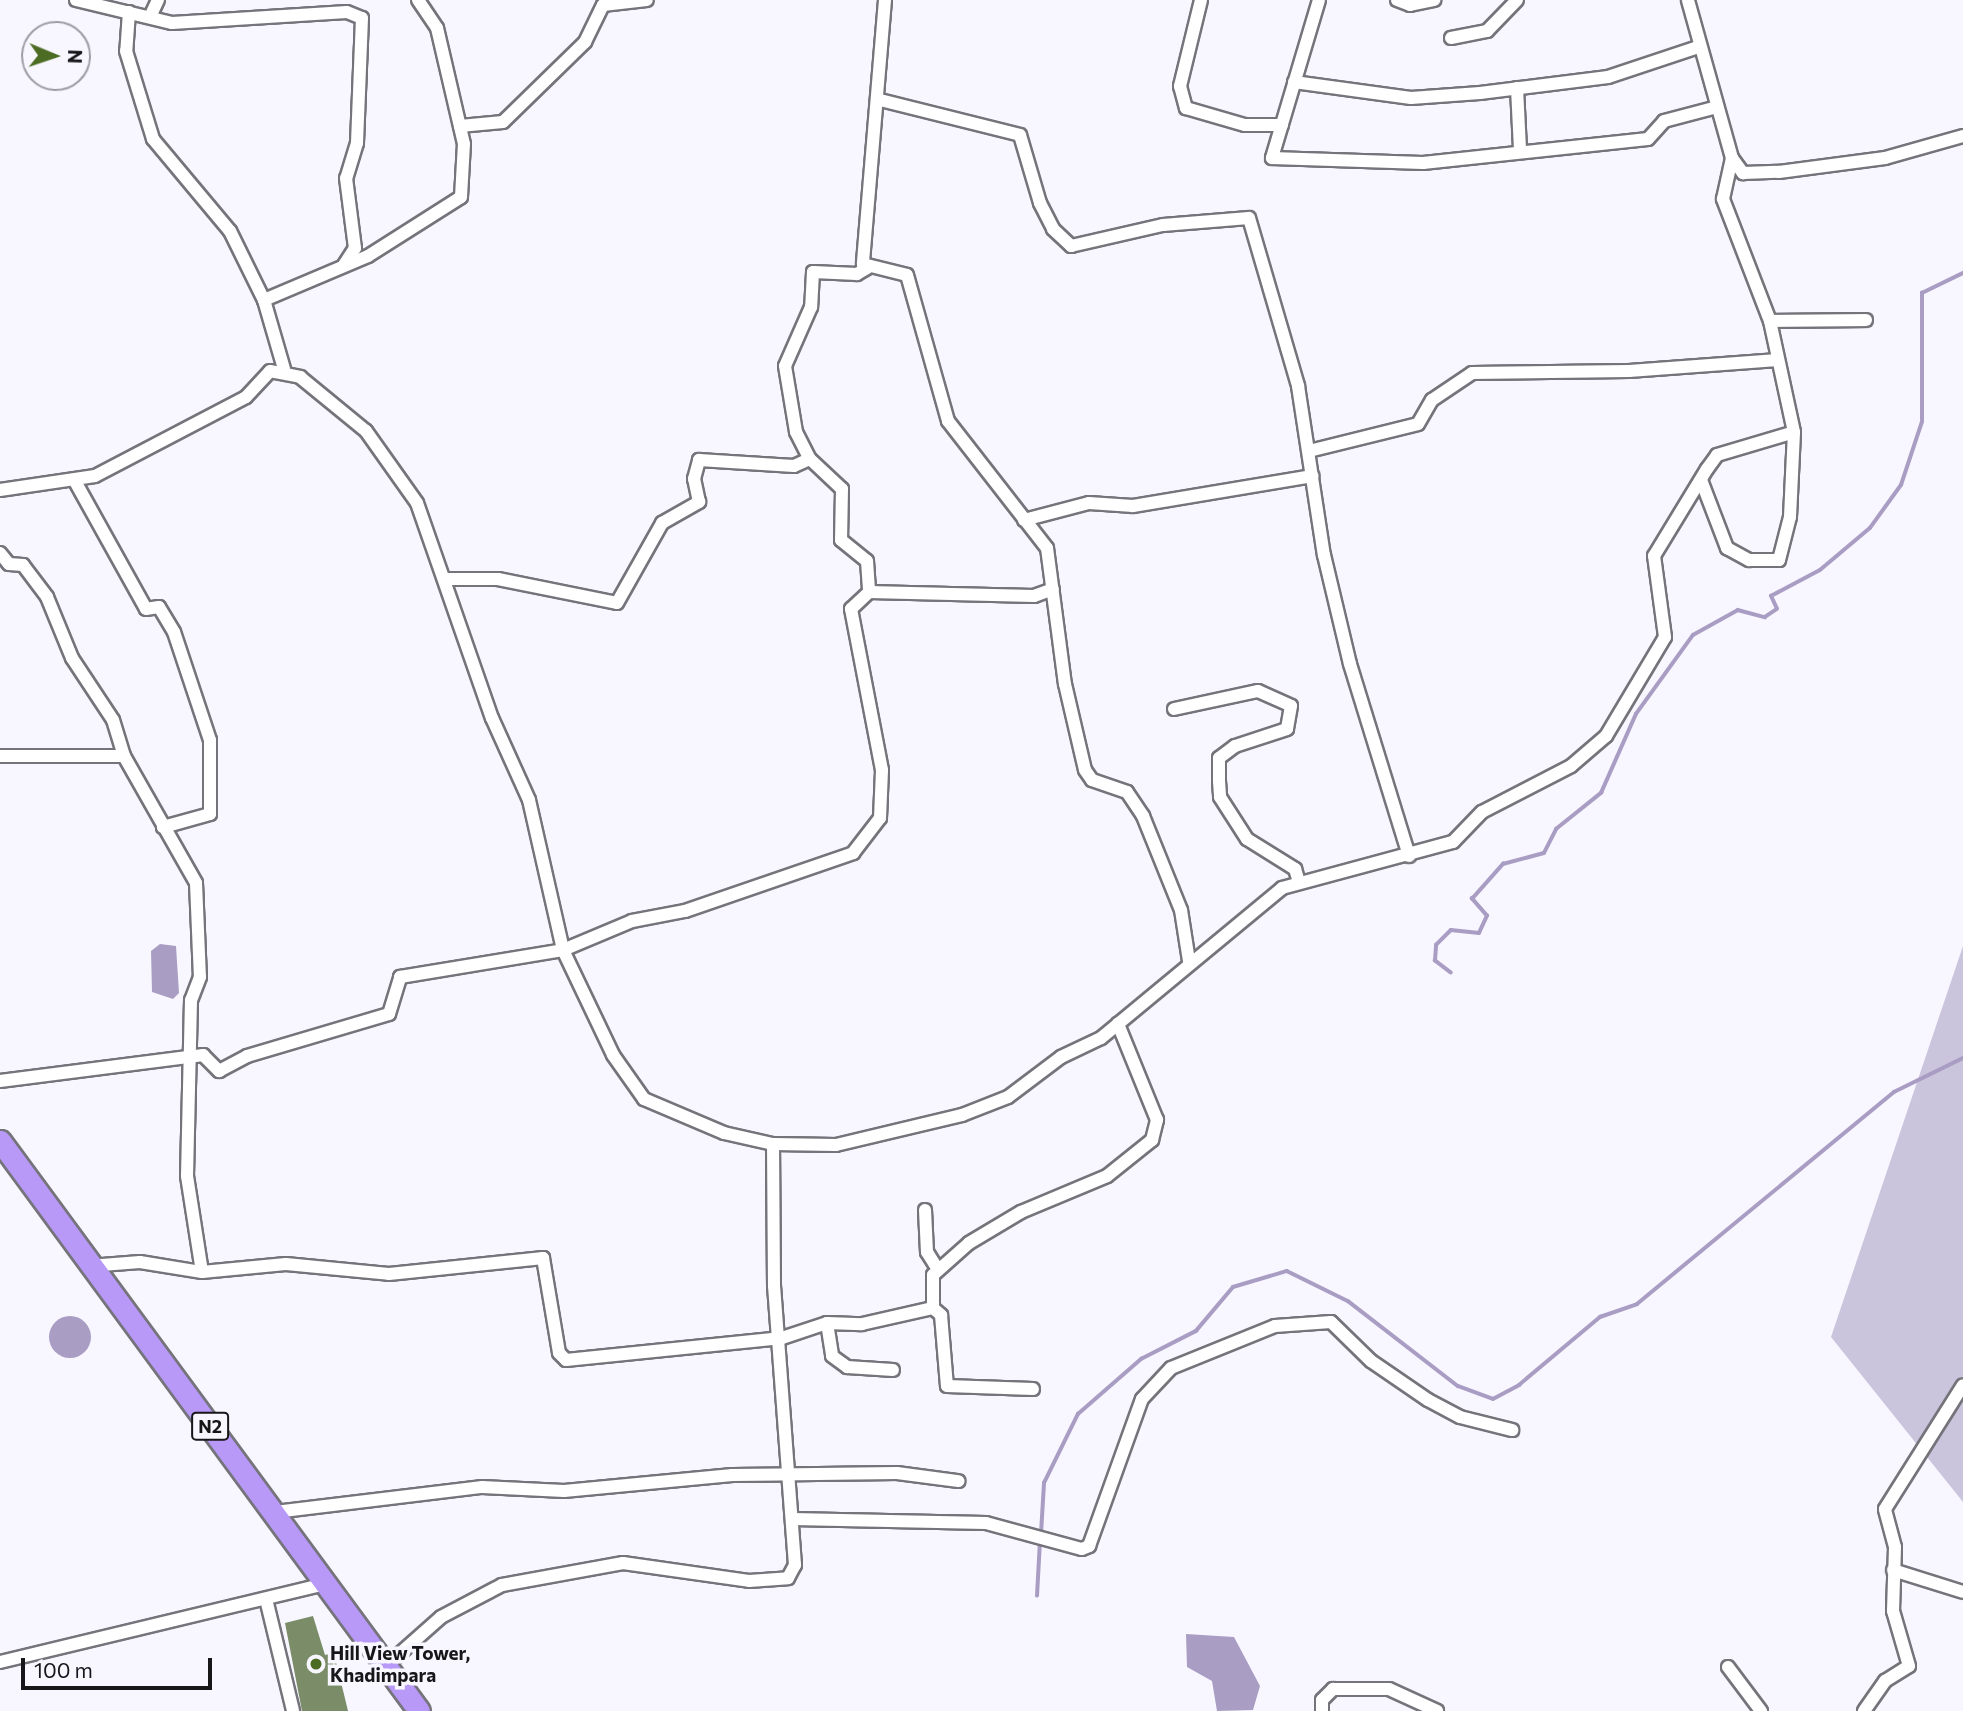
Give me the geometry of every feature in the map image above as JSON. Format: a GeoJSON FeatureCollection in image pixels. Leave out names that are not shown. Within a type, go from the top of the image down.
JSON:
{"type":"FeatureCollection","features":[{"type":"Feature","properties":{"kind":"highway","name":"N2"},"geometry":{"type":"LineString","coordinates":[[0,1141],[89,1266],[328,1583],[419,1711]]}},
{"type":"Feature","properties":{"kind":"street"},"geometry":{"type":"LineString","coordinates":[[76,0],[172,23],[346,12],[362,18],[357,143],[346,177],[355,248],[344,265]]}},
{"type":"Feature","properties":{"kind":"street"},"geometry":{"type":"LineString","coordinates":[[150,17],[158,0]]}},
{"type":"Feature","properties":{"kind":"street"},"geometry":{"type":"LineString","coordinates":[[264,300],[344,265],[461,197],[460,127],[437,28],[418,0]]}},
{"type":"Feature","properties":{"kind":"street"},"geometry":{"type":"LineString","coordinates":[[460,127],[503,122],[585,42],[603,5],[647,0]]}},
{"type":"Feature","properties":{"kind":"street"},"geometry":{"type":"LineString","coordinates":[[867,268],[861,254],[880,100],[885,0]]}},
{"type":"Feature","properties":{"kind":"street"},"geometry":{"type":"LineString","coordinates":[[1201,0],[1180,86],[1186,108],[1245,125],[1282,125]]}},
{"type":"Feature","properties":{"kind":"street"},"geometry":{"type":"LineString","coordinates":[[1318,0],[1272,158],[1423,163],[1520,150],[1648,139],[1664,121],[1717,107]]}},
{"type":"Feature","properties":{"kind":"street"},"geometry":{"type":"LineString","coordinates":[[1397,0],[1410,5],[1434,0]]}},
{"type":"Feature","properties":{"kind":"street"},"geometry":{"type":"LineString","coordinates":[[1451,38],[1488,31],[1517,0]]}},
{"type":"Feature","properties":{"kind":"street"},"geometry":{"type":"LineString","coordinates":[[1688,0],[1698,47],[1732,158],[1743,173],[1779,172],[1885,158],[1963,136]]}},
{"type":"Feature","properties":{"kind":"street"},"geometry":{"type":"LineString","coordinates":[[129,12],[126,51],[153,139],[230,231],[264,300],[284,369],[335,400],[399,472],[447,579],[492,718],[529,800],[563,950],[613,1055],[643,1099],[724,1133],[773,1144],[836,1145],[962,1115],[1008,1097],[1118,1024],[1265,898],[1298,879],[1409,856],[1453,842],[1482,812],[1571,766],[1606,736],[1665,636],[1654,555],[1717,455],[1794,432]]}},
{"type":"Feature","properties":{"kind":"street"},"geometry":{"type":"LineString","coordinates":[[1294,82],[1412,98],[1608,77],[1698,47]]}},
{"type":"Feature","properties":{"kind":"street"},"geometry":{"type":"LineString","coordinates":[[1517,88],[1520,150]]}},
{"type":"Feature","properties":{"kind":"street"},"geometry":{"type":"LineString","coordinates":[[880,100],[1020,135],[1040,203],[1053,229],[1071,246],[1163,225],[1249,218],[1298,386],[1350,664],[1409,856]]}},
{"type":"Feature","properties":{"kind":"street"},"geometry":{"type":"LineString","coordinates":[[1701,480],[1727,548],[1748,560],[1779,560],[1790,517],[1794,432],[1770,321],[1723,199],[1732,158]]}},
{"type":"Feature","properties":{"kind":"street"},"geometry":{"type":"LineString","coordinates":[[869,592],[867,561],[841,540],[842,489],[810,459],[796,432],[785,366],[811,307],[813,272],[857,274],[867,268],[907,275],[948,421],[1047,548],[1065,684],[1085,770],[1092,780],[1127,792],[1140,809],[1181,909],[1189,961]]}},
{"type":"Feature","properties":{"kind":"street"},"geometry":{"type":"LineString","coordinates":[[1770,321],[1866,320]]}},
{"type":"Feature","properties":{"kind":"street"},"geometry":{"type":"LineString","coordinates":[[1309,451],[1418,424],[1432,400],[1472,373],[1629,371],[1778,360]]}},
{"type":"Feature","properties":{"kind":"street"},"geometry":{"type":"LineString","coordinates":[[0,490],[76,483],[216,414],[246,397],[270,372],[284,369]]}},
{"type":"Feature","properties":{"kind":"street"},"geometry":{"type":"LineString","coordinates":[[447,579],[498,579],[617,603],[662,523],[699,502],[694,479],[699,460],[794,466],[810,459]]}},
{"type":"Feature","properties":{"kind":"street"},"geometry":{"type":"LineString","coordinates":[[1024,520],[1096,502],[1133,506],[1313,476]]}},
{"type":"Feature","properties":{"kind":"street"},"geometry":{"type":"LineString","coordinates":[[76,483],[146,609],[159,607],[174,632],[210,740],[210,814],[163,827]]}},
{"type":"Feature","properties":{"kind":"street"},"geometry":{"type":"LineString","coordinates":[[0,553],[9,564],[23,565],[47,597],[72,657],[113,720],[124,756],[196,883],[200,976],[191,1000],[187,1176],[202,1272]]}},
{"type":"Feature","properties":{"kind":"street"},"geometry":{"type":"LineString","coordinates":[[0,1081],[204,1055],[219,1071],[247,1056],[388,1014],[400,977],[563,950],[632,921],[685,911],[853,853],[880,818],[882,770],[851,609],[869,592],[1034,596],[1054,589]]}},
{"type":"Feature","properties":{"kind":"street"},"geometry":{"type":"LineString","coordinates":[[1174,709],[1258,691],[1291,706],[1287,729],[1235,746],[1219,758],[1219,781],[1220,797],[1247,839],[1295,869],[1298,879]]}},
{"type":"Feature","properties":{"kind":"street"},"geometry":{"type":"LineString","coordinates":[[0,756],[124,756]]}},
{"type":"Feature","properties":{"kind":"street"},"geometry":{"type":"LineString","coordinates":[[937,1268],[1021,1212],[1107,1176],[1152,1140],[1157,1120],[1118,1024]]}},
{"type":"Feature","properties":{"kind":"street"},"geometry":{"type":"LineString","coordinates":[[387,1665],[441,1617],[502,1585],[623,1563],[749,1581],[789,1578],[795,1565],[782,1338],[774,1286],[773,1144]]}},
{"type":"Feature","properties":{"kind":"street"},"geometry":{"type":"LineString","coordinates":[[925,1210],[927,1252],[937,1268],[933,1308]]}},
{"type":"Feature","properties":{"kind":"street"},"geometry":{"type":"LineString","coordinates":[[89,1266],[139,1262],[202,1272],[286,1264],[389,1274],[543,1258],[559,1353],[566,1360],[782,1338],[827,1323],[862,1324],[933,1308]]}},
{"type":"Feature","properties":{"kind":"street"},"geometry":{"type":"LineString","coordinates":[[933,1308],[941,1315],[947,1386],[1033,1389]]}},
{"type":"Feature","properties":{"kind":"street"},"geometry":{"type":"LineString","coordinates":[[792,1519],[986,1523],[1082,1549],[1089,1546],[1142,1399],[1171,1368],[1275,1326],[1331,1322],[1371,1361],[1428,1400],[1460,1417],[1512,1430]]}},
{"type":"Feature","properties":{"kind":"street"},"geometry":{"type":"LineString","coordinates":[[827,1323],[832,1356],[847,1367],[893,1370]]}},
{"type":"Feature","properties":{"kind":"street"},"geometry":{"type":"LineString","coordinates":[[1864,1711],[1885,1681],[1909,1666],[1893,1611],[1895,1547],[1885,1509],[1963,1385]]}},
{"type":"Feature","properties":{"kind":"street"},"geometry":{"type":"LineString","coordinates":[[275,1512],[482,1487],[565,1491],[788,1473],[958,1481]]}},
{"type":"Feature","properties":{"kind":"street"},"geometry":{"type":"LineString","coordinates":[[1893,1570],[1963,1592]]}},
{"type":"Feature","properties":{"kind":"street"},"geometry":{"type":"LineString","coordinates":[[0,1662],[328,1583]]}},
{"type":"Feature","properties":{"kind":"street"},"geometry":{"type":"LineString","coordinates":[[265,1599],[293,1711]]}},
{"type":"Feature","properties":{"kind":"street"},"geometry":{"type":"LineString","coordinates":[[1728,1667],[1761,1711]]}},
{"type":"Feature","properties":{"kind":"street"},"geometry":{"type":"LineString","coordinates":[[1322,1711],[1322,1700],[1333,1689],[1389,1689],[1437,1711]]}},
{"type":"Feature","properties":{"kind":"shaded area"},"geometry":{"type":"Polygon","coordinates":[[[160,944],[176,946],[179,993],[173,999],[152,992],[151,951],[160,944]]]}},
{"type":"Feature","properties":{"kind":"shaded area"},"geometry":{"type":"Polygon","coordinates":[[[1963,946],[1963,1502],[1831,1337],[1963,946]]]}},
{"type":"Feature","properties":{"kind":"shaded area"},"geometry":{"type":"Polygon","coordinates":[[[70,1316],[85,1322],[91,1337],[85,1352],[70,1358],[55,1352],[49,1337],[55,1322],[70,1316]]]}},
{"type":"Feature","properties":{"kind":"shaded area"},"geometry":{"type":"Polygon","coordinates":[[[1186,1634],[1234,1637],[1260,1686],[1253,1710],[1217,1711],[1212,1681],[1187,1667],[1186,1634]]]}},
{"type":"Feature","properties":{"kind":"building","name":"Hill View Tower, Khadimpara"},"geometry":{"type":"Polygon","coordinates":[[[313,1616],[325,1655],[334,1653],[348,1711],[302,1711],[285,1623],[313,1616]]]}},
{"type":"Feature","properties":{"kind":"waterway"},"geometry":{"type":"LineString","coordinates":[[1451,973],[1435,961],[1436,945],[1451,930],[1479,933],[1487,916],[1472,899],[1503,864],[1544,853],[1556,829],[1601,793],[1636,714],[1693,635],[1738,610],[1765,617],[1777,609],[1771,596],[1820,570],[1870,528],[1901,485],[1922,422],[1922,293],[1963,273]]}},
{"type":"Feature","properties":{"kind":"waterway"},"geometry":{"type":"LineString","coordinates":[[1041,1534],[1044,1483],[1078,1414],[1141,1359],[1196,1331],[1233,1287],[1287,1271],[1348,1301],[1458,1386],[1493,1399],[1519,1385],[1600,1317],[1637,1304],[1894,1092],[1963,1058]]}},
{"type":"Feature","properties":{"kind":"waterway"},"geometry":{"type":"LineString","coordinates":[[1037,1596],[1040,1541]]}},
{"type":"Feature","properties":{"kind":"place","name":"Hill View Tower, Khadimpara"},"geometry":{"type":"Point","coordinates":[316,1664]}}]}
